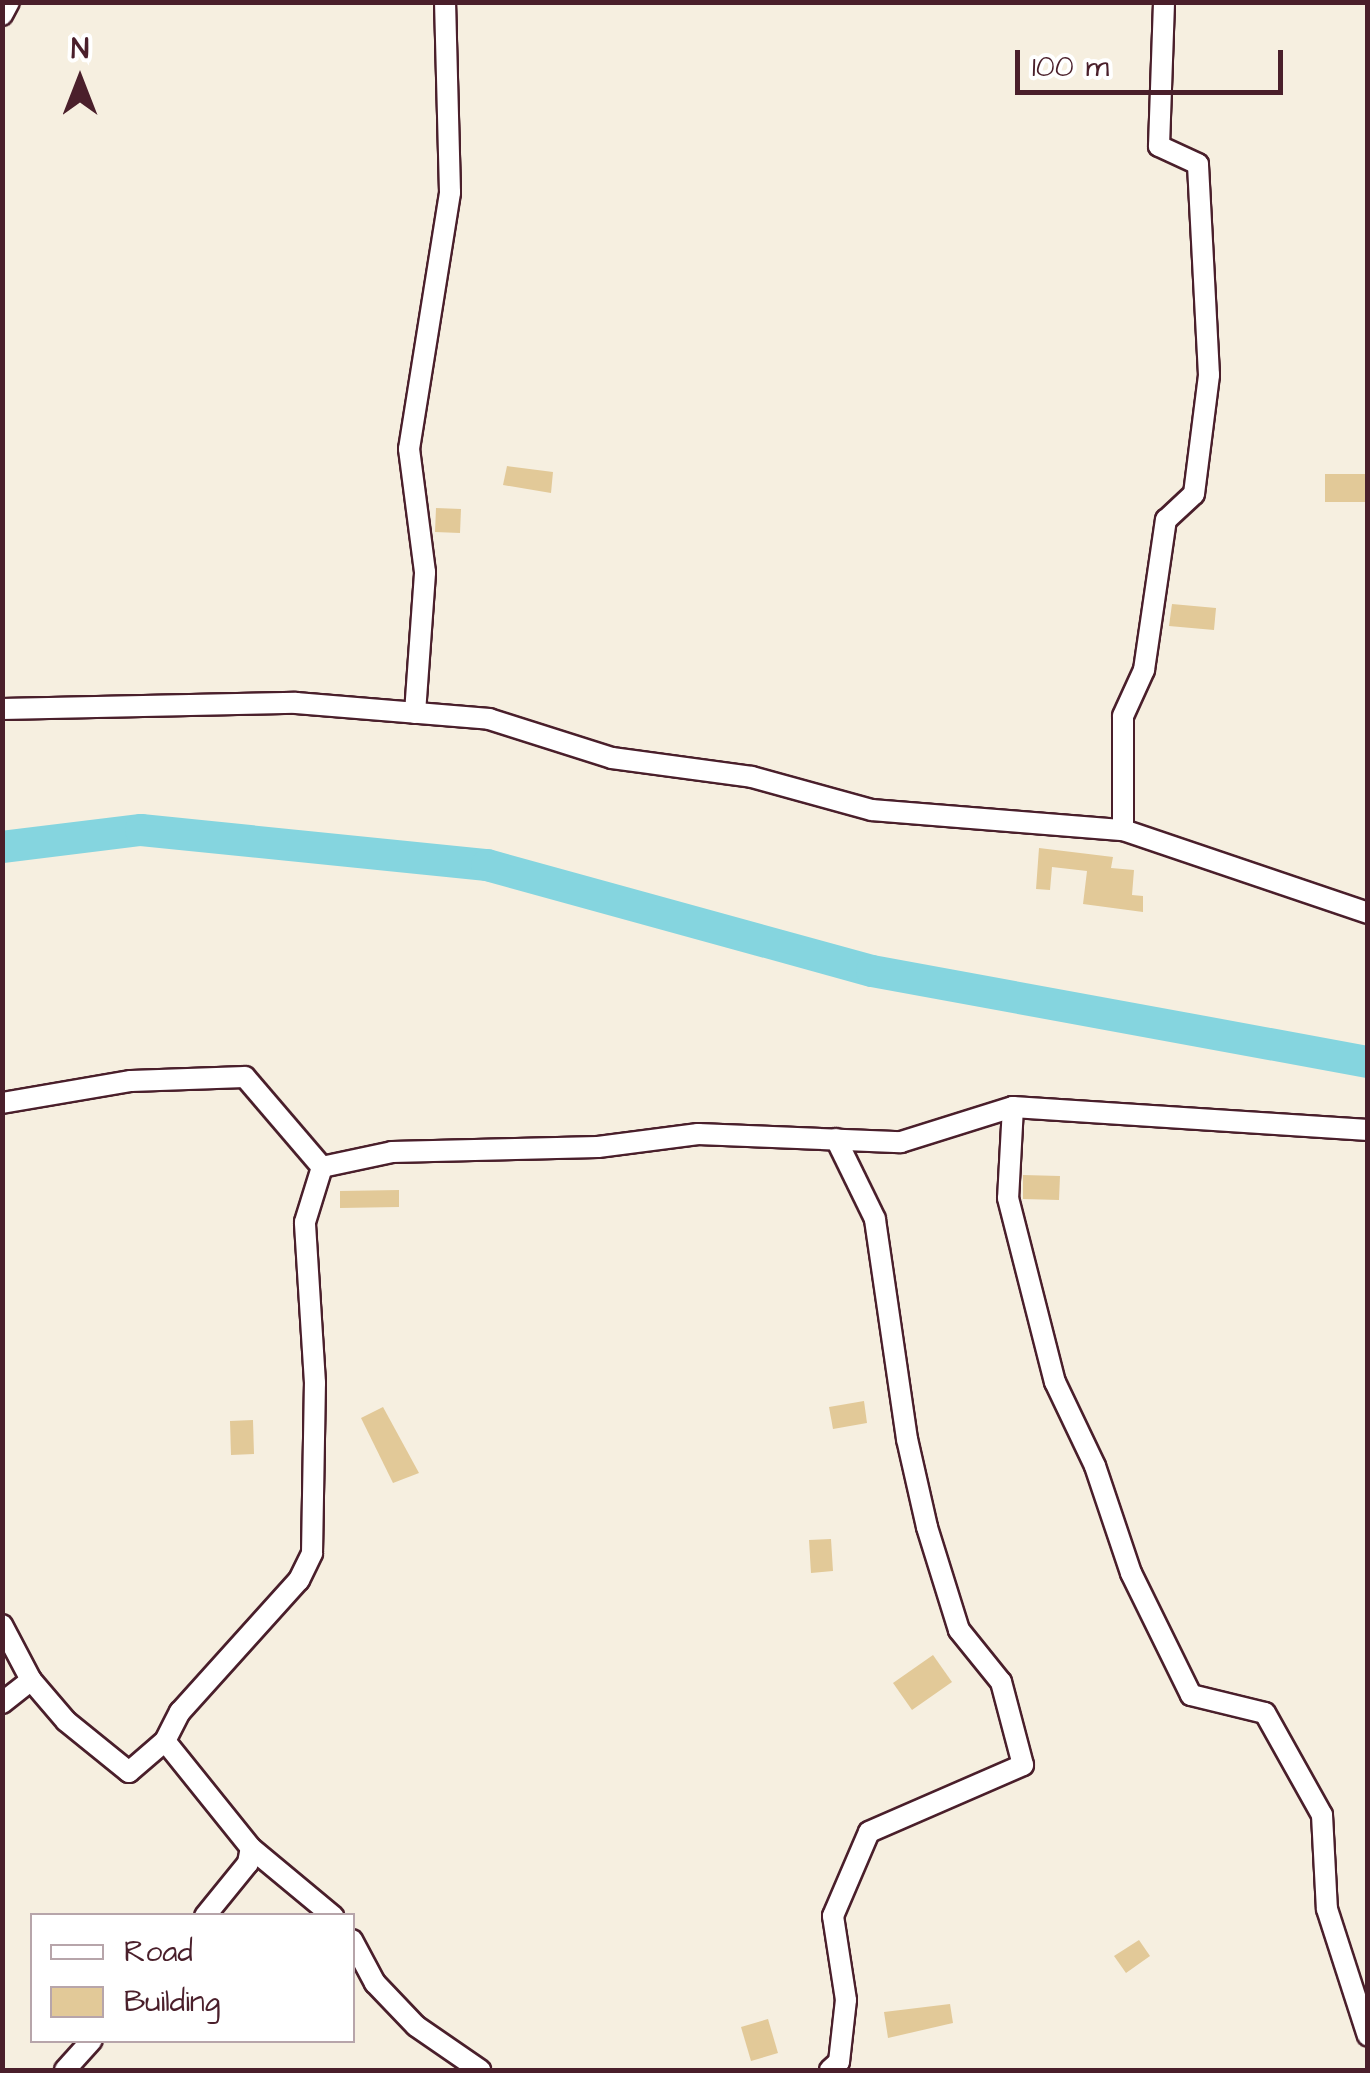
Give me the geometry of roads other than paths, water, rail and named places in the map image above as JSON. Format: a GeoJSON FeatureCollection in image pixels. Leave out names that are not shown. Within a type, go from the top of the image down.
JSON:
{"type":"FeatureCollection","features":[{"type":"Feature","properties":{"kind":"street"},"geometry":{"type":"LineString","coordinates":[[2,15],[9,2]]}},
{"type":"Feature","properties":{"kind":"street"},"geometry":{"type":"LineString","coordinates":[[415,713],[425,572],[409,449],[450,192],[445,2]]}},
{"type":"Feature","properties":{"kind":"street"},"geometry":{"type":"LineString","coordinates":[[1123,830],[1123,716],[1144,670],[1166,520],[1194,494],[1208,376],[1198,164],[1159,146],[1164,2]]}},
{"type":"Feature","properties":{"kind":"street"},"geometry":{"type":"LineString","coordinates":[[2,709],[296,703],[489,719],[612,758],[752,776],[872,810],[1123,830],[1368,913]]}},
{"type":"Feature","properties":{"kind":"street"},"geometry":{"type":"LineString","coordinates":[[2,1103],[131,1081],[246,1077],[322,1167]]}},
{"type":"Feature","properties":{"kind":"street"},"geometry":{"type":"LineString","coordinates":[[322,1167],[392,1152],[598,1147],[698,1134],[901,1142],[1012,1107],[1368,1130]]}},
{"type":"Feature","properties":{"kind":"street"},"geometry":{"type":"LineString","coordinates":[[1012,1107],[1008,1198],[1055,1382],[1095,1466],[1132,1572],[1191,1695],[1265,1713],[1322,1815],[1327,1909],[1368,2036]]}},
{"type":"Feature","properties":{"kind":"street"},"geometry":{"type":"LineString","coordinates":[[830,2070],[839,2062],[846,2000],[833,1916],[869,1832],[1023,1764],[1001,1682],[959,1630],[927,1527],[907,1439],[875,1220],[836,1138]]}},
{"type":"Feature","properties":{"kind":"street"},"geometry":{"type":"LineString","coordinates":[[2,1625],[31,1680],[66,1721],[129,1772],[165,1740],[180,1712],[299,1580],[312,1553],[314,1383],[305,1222],[322,1167]]}},
{"type":"Feature","properties":{"kind":"street"},"geometry":{"type":"LineString","coordinates":[[2,1703],[31,1680]]}},
{"type":"Feature","properties":{"kind":"street"},"geometry":{"type":"LineString","coordinates":[[165,1740],[251,1848],[329,1913]]}},
{"type":"Feature","properties":{"kind":"street"},"geometry":{"type":"LineString","coordinates":[[207,1913],[248,1862],[251,1848]]}},
{"type":"Feature","properties":{"kind":"street"},"geometry":{"type":"LineString","coordinates":[[355,1946],[375,1984],[402,2012],[480,2070]]}},
{"type":"Feature","properties":{"kind":"street"},"geometry":{"type":"LineString","coordinates":[[65,2070],[89,2043]]}},
{"type":"Feature","properties":{"kind":"waterway"},"geometry":{"type":"LineString","coordinates":[[2,847],[141,830],[487,865],[872,971],[1368,1062]]}}]}
